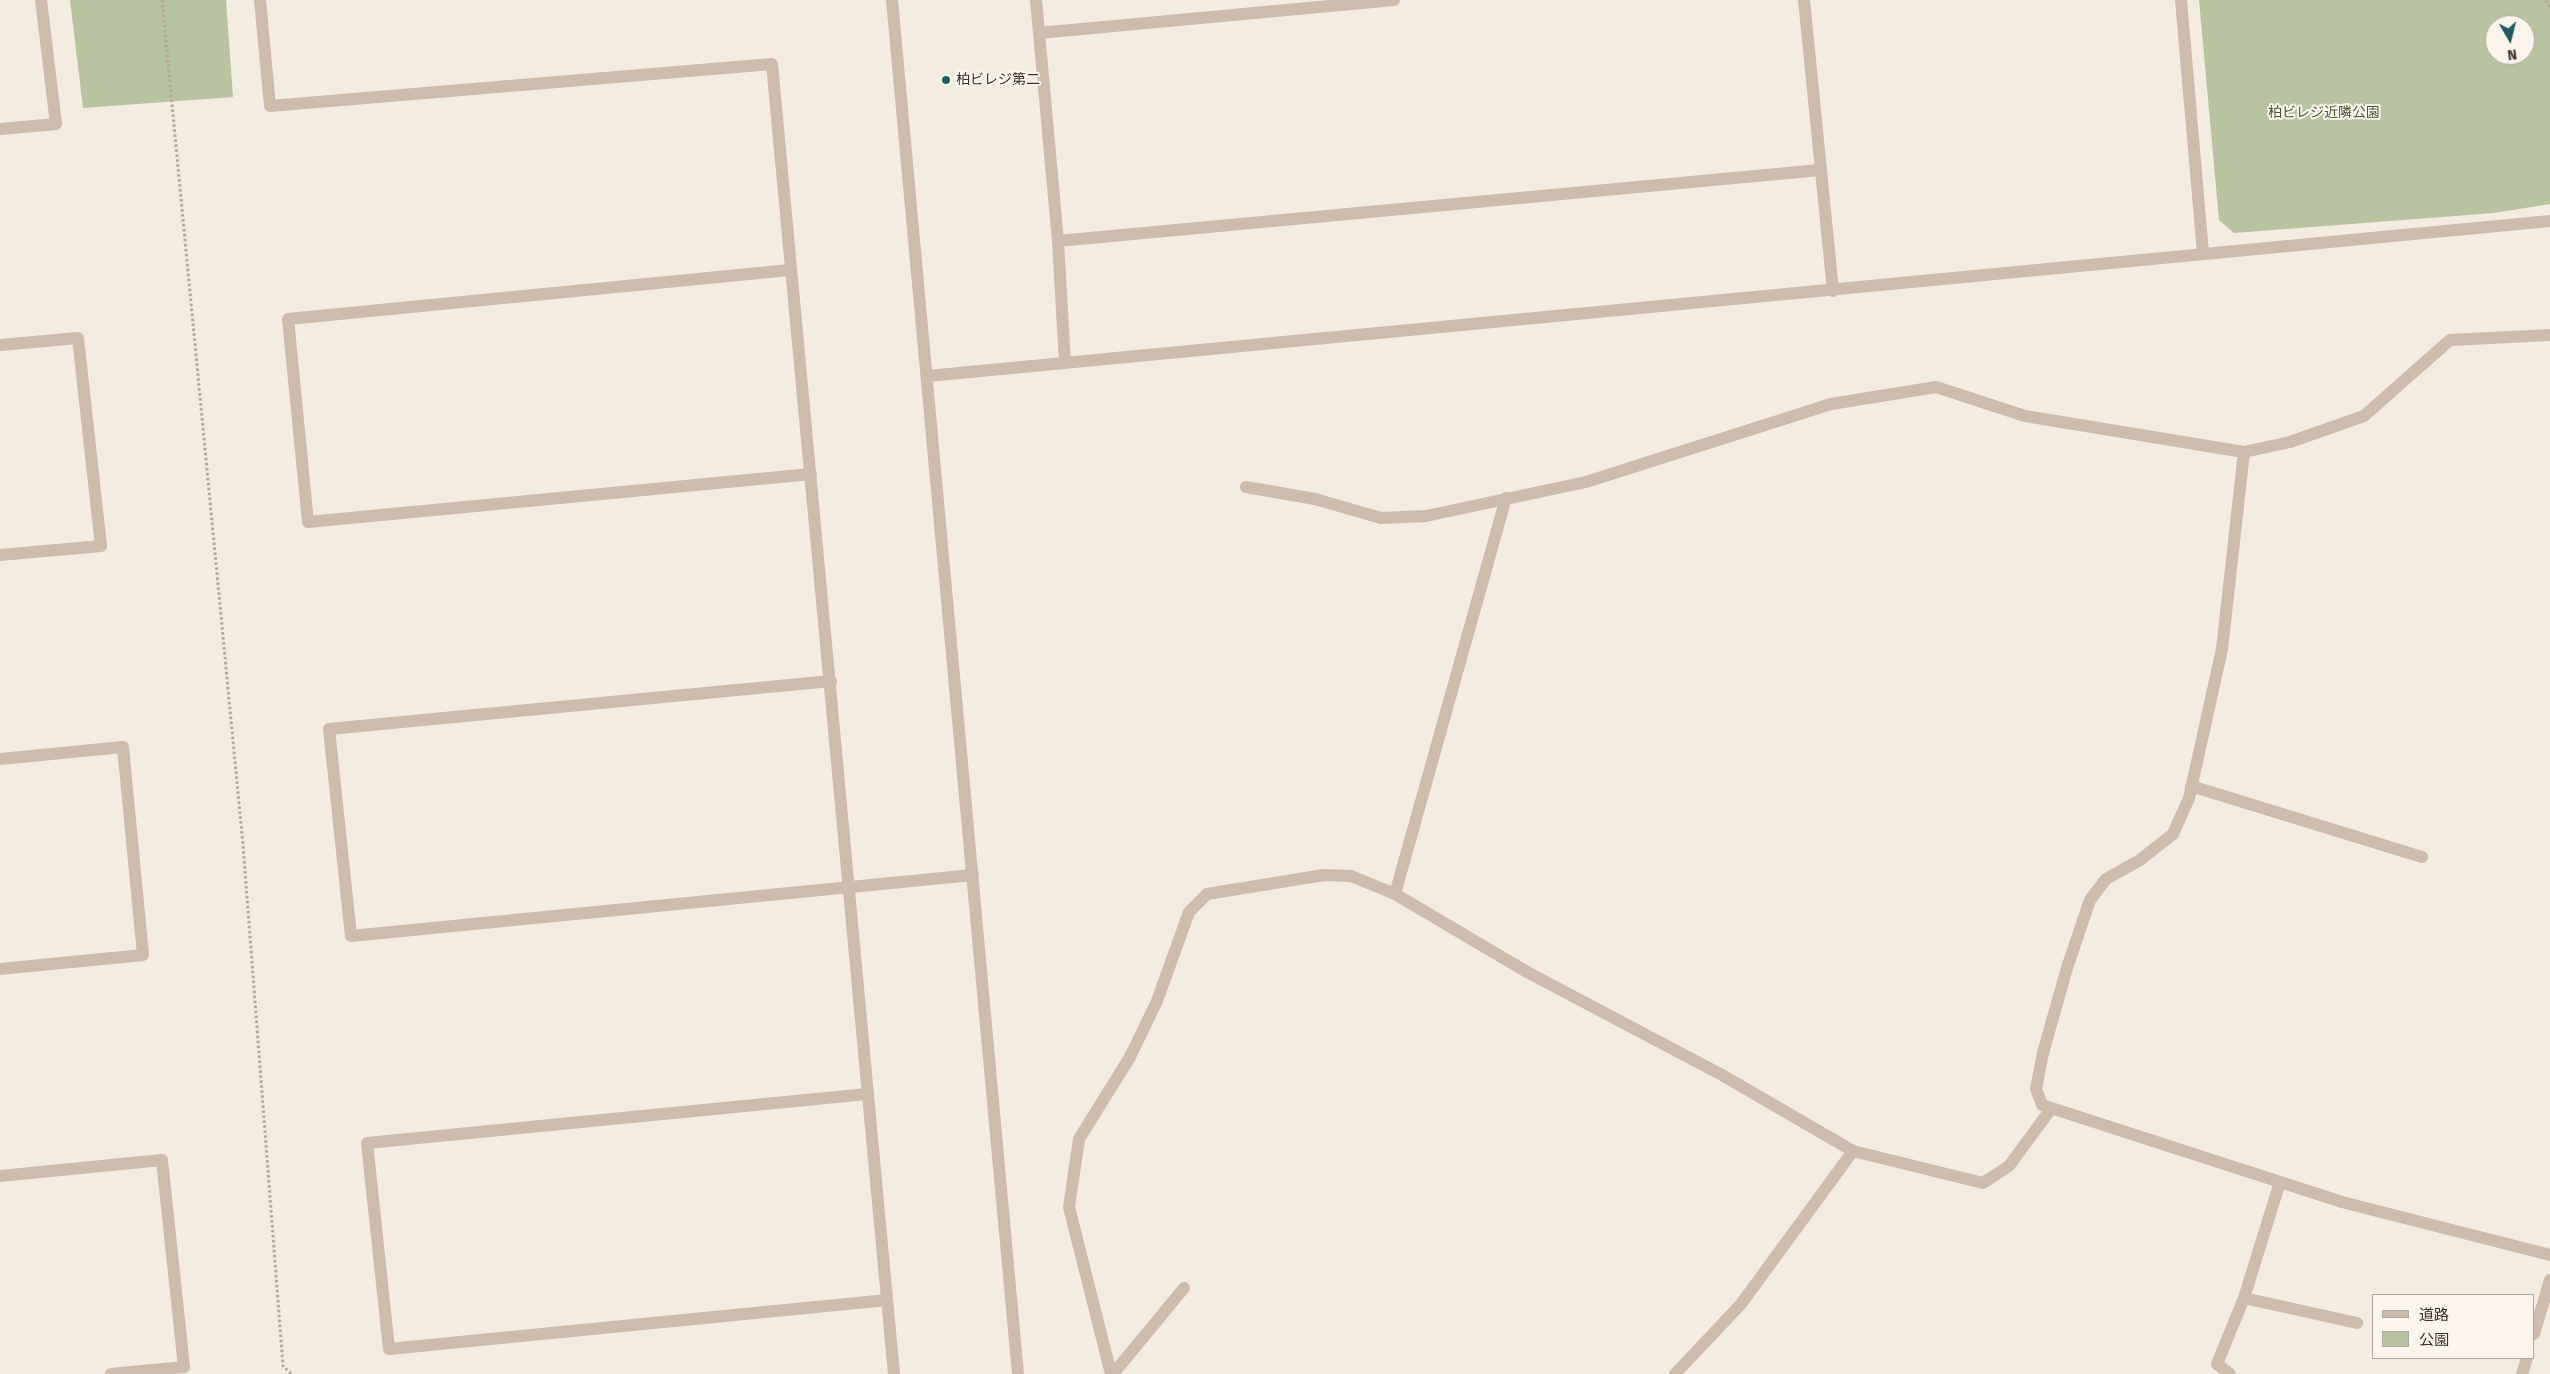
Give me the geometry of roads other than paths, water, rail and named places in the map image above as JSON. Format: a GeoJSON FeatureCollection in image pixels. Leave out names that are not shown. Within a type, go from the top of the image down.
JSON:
{"type":"FeatureCollection","features":[{"type":"Feature","properties":{"kind":"street"},"geometry":{"type":"LineString","coordinates":[[0,129],[56,124],[41,0]]}},
{"type":"Feature","properties":{"kind":"street"},"geometry":{"type":"LineString","coordinates":[[260,0],[270,106],[772,64],[790,270],[831,681],[867,1094],[894,1374]]}},
{"type":"Feature","properties":{"kind":"street"},"geometry":{"type":"LineString","coordinates":[[892,0],[928,376],[1018,1374]]}},
{"type":"Feature","properties":{"kind":"street"},"geometry":{"type":"LineString","coordinates":[[1036,0],[1058,241],[1065,363]]}},
{"type":"Feature","properties":{"kind":"street"},"geometry":{"type":"LineString","coordinates":[[1039,33],[1394,0]]}},
{"type":"Feature","properties":{"kind":"street"},"geometry":{"type":"LineString","coordinates":[[1804,0],[1832,290]]}},
{"type":"Feature","properties":{"kind":"street"},"geometry":{"type":"LineString","coordinates":[[2181,0],[2203,254]]}},
{"type":"Feature","properties":{"kind":"street"},"geometry":{"type":"LineString","coordinates":[[1058,241],[1820,170]]}},
{"type":"Feature","properties":{"kind":"street"},"geometry":{"type":"LineString","coordinates":[[928,376],[2550,221]]}},
{"type":"Feature","properties":{"kind":"street"},"geometry":{"type":"LineString","coordinates":[[790,270],[288,319],[308,522],[811,474]]}},
{"type":"Feature","properties":{"kind":"street"},"geometry":{"type":"LineString","coordinates":[[1246,486],[1315,499],[1381,518],[1426,516],[1586,482],[1831,404],[1936,387],[2025,416],[2244,452],[2290,442],[2364,416],[2450,340],[2550,334]]}},
{"type":"Feature","properties":{"kind":"street"},"geometry":{"type":"LineString","coordinates":[[0,345],[78,338],[101,546],[0,555]]}},
{"type":"Feature","properties":{"kind":"street"},"geometry":{"type":"LineString","coordinates":[[2244,452],[2222,649],[2189,798],[2173,834],[2140,860],[2106,879],[2090,900],[2066,968],[2043,1053],[2036,1089],[2042,1105],[2342,1202],[2550,1254]]}},
{"type":"Feature","properties":{"kind":"street"},"geometry":{"type":"LineString","coordinates":[[1395,894],[1506,498]]}},
{"type":"Feature","properties":{"kind":"street"},"geometry":{"type":"LineString","coordinates":[[831,681],[329,729],[351,936],[973,876]]}},
{"type":"Feature","properties":{"kind":"street"},"geometry":{"type":"LineString","coordinates":[[0,759],[123,747],[143,956],[0,969]]}},
{"type":"Feature","properties":{"kind":"street"},"geometry":{"type":"LineString","coordinates":[[2191,786],[2422,857]]}},
{"type":"Feature","properties":{"kind":"street"},"geometry":{"type":"LineString","coordinates":[[1112,1374],[1069,1207],[1079,1139],[1130,1057],[1157,1001],[1189,912],[1207,894],[1324,875],[1351,876],[1395,894],[1527,972],[1713,1071],[1853,1151],[1983,1183],[2009,1166],[2051,1109]]}},
{"type":"Feature","properties":{"kind":"street"},"geometry":{"type":"LineString","coordinates":[[867,1094],[367,1143],[389,1349],[887,1300]]}},
{"type":"Feature","properties":{"kind":"street"},"geometry":{"type":"LineString","coordinates":[[1675,1374],[1741,1304],[1853,1151]]}},
{"type":"Feature","properties":{"kind":"street"},"geometry":{"type":"LineString","coordinates":[[0,1176],[162,1160],[184,1367],[111,1374]]}},
{"type":"Feature","properties":{"kind":"street"},"geometry":{"type":"LineString","coordinates":[[2230,1374],[2215,1369],[2244,1298],[2280,1182]]}},
{"type":"Feature","properties":{"kind":"street"},"geometry":{"type":"LineString","coordinates":[[2535,1331],[2550,1280]]}},
{"type":"Feature","properties":{"kind":"street"},"geometry":{"type":"LineString","coordinates":[[1112,1374],[1184,1288]]}},
{"type":"Feature","properties":{"kind":"street"},"geometry":{"type":"LineString","coordinates":[[2244,1298],[2357,1323]]}},
{"type":"Feature","properties":{"kind":"street"},"geometry":{"type":"LineString","coordinates":[[2522,1374],[2527,1359]]}},
{"type":"Feature","properties":{"kind":"place","name":"柏ビレジ第二"},"geometry":{"type":"Point","coordinates":[946,80]}},
{"type":"Feature","properties":{"kind":"park label","name":"柏ビレジ近隣公園"},"geometry":{"type":"Point","coordinates":[2324,113]}}]}
